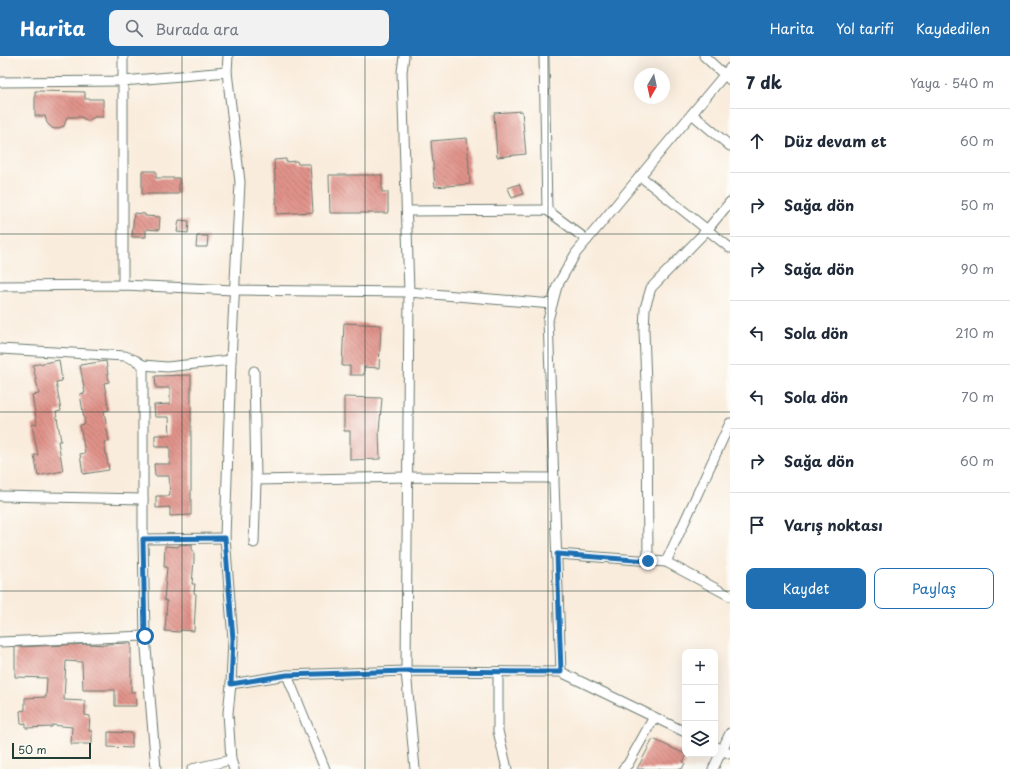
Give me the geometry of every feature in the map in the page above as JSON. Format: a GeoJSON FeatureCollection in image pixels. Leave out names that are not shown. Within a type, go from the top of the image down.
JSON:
{"type":"FeatureCollection","features":[{"type":"Feature","properties":{"kind":"street"},"geometry":{"type":"LineString","coordinates":[[123,56],[123,286]]}},
{"type":"Feature","properties":{"kind":"street"},"geometry":{"type":"LineString","coordinates":[[192,769],[233,765],[228,712],[233,639],[225,538],[231,360],[240,182],[227,72],[228,56]]}},
{"type":"Feature","properties":{"kind":"street"},"geometry":{"type":"LineString","coordinates":[[404,56],[402,72],[409,292],[406,671],[415,769]]}},
{"type":"Feature","properties":{"kind":"street"},"geometry":{"type":"LineString","coordinates":[[544,56],[547,210]]}},
{"type":"Feature","properties":{"kind":"street"},"geometry":{"type":"LineString","coordinates":[[561,672],[548,320],[557,286],[576,254],[692,114],[728,74],[704,56]]}},
{"type":"Feature","properties":{"kind":"street"},"geometry":{"type":"LineString","coordinates":[[0,82],[123,81],[227,72]]}},
{"type":"Feature","properties":{"kind":"street"},"geometry":{"type":"LineString","coordinates":[[692,114],[730,146]]}},
{"type":"Feature","properties":{"kind":"street"},"geometry":{"type":"LineString","coordinates":[[640,176],[730,248]]}},
{"type":"Feature","properties":{"kind":"street"},"geometry":{"type":"LineString","coordinates":[[648,561],[647,410],[644,332],[645,308],[651,288],[707,230],[730,202]]}},
{"type":"Feature","properties":{"kind":"street"},"geometry":{"type":"LineString","coordinates":[[407,210],[547,210],[587,240]]}},
{"type":"Feature","properties":{"kind":"street"},"geometry":{"type":"LineString","coordinates":[[0,286],[123,286],[234,290],[409,292],[552,304]]}},
{"type":"Feature","properties":{"kind":"street"},"geometry":{"type":"LineString","coordinates":[[0,349],[125,356],[143,365],[167,367],[231,360]]}},
{"type":"Feature","properties":{"kind":"street"},"geometry":{"type":"LineString","coordinates":[[143,365],[143,539],[145,636],[156,769]]}},
{"type":"Feature","properties":{"kind":"street"},"geometry":{"type":"LineString","coordinates":[[254,371],[256,480],[254,543]]}},
{"type":"Feature","properties":{"kind":"street"},"geometry":{"type":"LineString","coordinates":[[666,562],[730,423]]}},
{"type":"Feature","properties":{"kind":"street"},"geometry":{"type":"LineString","coordinates":[[256,480],[407,477],[554,478]]}},
{"type":"Feature","properties":{"kind":"street"},"geometry":{"type":"LineString","coordinates":[[0,496],[143,499]]}},
{"type":"Feature","properties":{"kind":"street"},"geometry":{"type":"LineString","coordinates":[[143,539],[225,538]]}},
{"type":"Feature","properties":{"kind":"street"},"geometry":{"type":"LineString","coordinates":[[557,554],[666,562],[730,596]]}},
{"type":"Feature","properties":{"kind":"street"},"geometry":{"type":"LineString","coordinates":[[0,642],[145,636]]}},
{"type":"Feature","properties":{"kind":"street"},"geometry":{"type":"LineString","coordinates":[[231,684],[287,675],[406,671],[561,672],[682,731]]}},
{"type":"Feature","properties":{"kind":"street"},"geometry":{"type":"LineString","coordinates":[[498,672],[498,731],[507,769]]}},
{"type":"Feature","properties":{"kind":"street"},"geometry":{"type":"LineString","coordinates":[[287,675],[325,769]]}},
{"type":"Feature","properties":{"kind":"street"},"geometry":{"type":"LineString","coordinates":[[623,769],[628,764],[654,717]]}},
{"type":"Feature","properties":{"kind":"street"},"geometry":{"type":"LineString","coordinates":[[713,769],[730,733]]}},
{"type":"Feature","properties":{"kind":"building"},"geometry":{"type":"Polygon","coordinates":[[[35,91],[85,92],[85,99],[103,99],[103,117],[94,117],[88,121],[81,117],[67,117],[64,126],[56,129],[52,128],[47,123],[45,116],[35,116],[35,91]]]}},
{"type":"Feature","properties":{"kind":"building"},"geometry":{"type":"Polygon","coordinates":[[[522,111],[526,154],[497,157],[494,113],[522,111]]]}},
{"type":"Feature","properties":{"kind":"building"},"geometry":{"type":"Polygon","coordinates":[[[467,138],[470,184],[435,187],[431,141],[467,138]]]}},
{"type":"Feature","properties":{"kind":"building"},"geometry":{"type":"Polygon","coordinates":[[[286,159],[286,162],[297,161],[298,164],[310,164],[313,212],[277,214],[274,160],[286,159]]]}},
{"type":"Feature","properties":{"kind":"building"},"geometry":{"type":"Polygon","coordinates":[[[142,171],[156,171],[156,178],[179,178],[179,194],[142,194],[142,171]]]}},
{"type":"Feature","properties":{"kind":"building"},"geometry":{"type":"Polygon","coordinates":[[[329,175],[382,175],[382,192],[388,192],[388,213],[330,213],[329,175]]]}},
{"type":"Feature","properties":{"kind":"building"},"geometry":{"type":"Polygon","coordinates":[[[519,184],[523,194],[512,198],[508,188],[519,184]]]}},
{"type":"Feature","properties":{"kind":"building"},"geometry":{"type":"Polygon","coordinates":[[[134,213],[145,214],[145,216],[160,217],[159,230],[146,229],[146,237],[132,237],[134,213]]]}},
{"type":"Feature","properties":{"kind":"building"},"geometry":{"type":"Polygon","coordinates":[[[179,220],[189,221],[188,233],[177,232],[179,220]]]}},
{"type":"Feature","properties":{"kind":"building"},"geometry":{"type":"Polygon","coordinates":[[[197,236],[208,236],[207,247],[196,247],[197,236]]]}},
{"type":"Feature","properties":{"kind":"building"},"geometry":{"type":"Polygon","coordinates":[[[344,323],[381,325],[379,368],[364,367],[364,375],[350,375],[350,366],[342,366],[344,323]]]}},
{"type":"Feature","properties":{"kind":"building"},"geometry":{"type":"Polygon","coordinates":[[[59,360],[62,381],[56,382],[61,411],[56,412],[61,441],[58,441],[63,471],[38,476],[34,455],[38,455],[32,425],[37,424],[32,395],[39,394],[33,365],[59,360]]]}},
{"type":"Feature","properties":{"kind":"building"},"geometry":{"type":"Polygon","coordinates":[[[106,361],[109,382],[104,383],[109,410],[104,411],[109,441],[104,442],[109,470],[83,474],[80,454],[85,453],[80,425],[85,424],[80,394],[85,393],[80,365],[106,361]]]}},
{"type":"Feature","properties":{"kind":"building"},"geometry":{"type":"Polygon","coordinates":[[[191,375],[191,515],[170,516],[170,507],[156,508],[156,496],[170,496],[169,476],[155,476],[154,464],[170,464],[170,447],[155,447],[155,435],[170,435],[169,417],[155,417],[154,405],[170,404],[170,388],[156,388],[155,376],[191,375]]]}},
{"type":"Feature","properties":{"kind":"building"},"geometry":{"type":"Polygon","coordinates":[[[344,397],[382,398],[379,431],[380,459],[350,460],[350,431],[344,431],[344,397]]]}},
{"type":"Feature","properties":{"kind":"building"},"geometry":{"type":"Polygon","coordinates":[[[192,544],[194,560],[192,584],[195,584],[194,593],[196,594],[194,631],[165,631],[167,601],[164,600],[167,567],[164,567],[165,546],[178,547],[179,545],[192,544]]]}},
{"type":"Feature","properties":{"kind":"building"},"geometry":{"type":"Polygon","coordinates":[[[131,643],[131,692],[135,692],[136,706],[115,706],[115,690],[83,690],[82,662],[66,661],[64,700],[85,701],[85,715],[90,716],[89,731],[92,731],[92,744],[71,744],[72,727],[52,725],[52,727],[26,728],[26,723],[21,724],[20,711],[25,710],[25,698],[46,697],[47,678],[15,677],[15,647],[131,643]]]}},
{"type":"Feature","properties":{"kind":"building"},"geometry":{"type":"Polygon","coordinates":[[[108,732],[132,733],[132,748],[108,747],[108,732]]]}},
{"type":"Feature","properties":{"kind":"building"},"geometry":{"type":"Polygon","coordinates":[[[653,739],[682,753],[682,757],[686,757],[682,769],[637,769],[653,739]]]}},
{"type":"Feature","properties":{"kind":"route"},"geometry":{"type":"LineString","coordinates":[[145,636],[143,539],[225,538],[233,639],[231,684],[287,675],[406,671],[561,672],[557,554],[648,561]]}}]}
